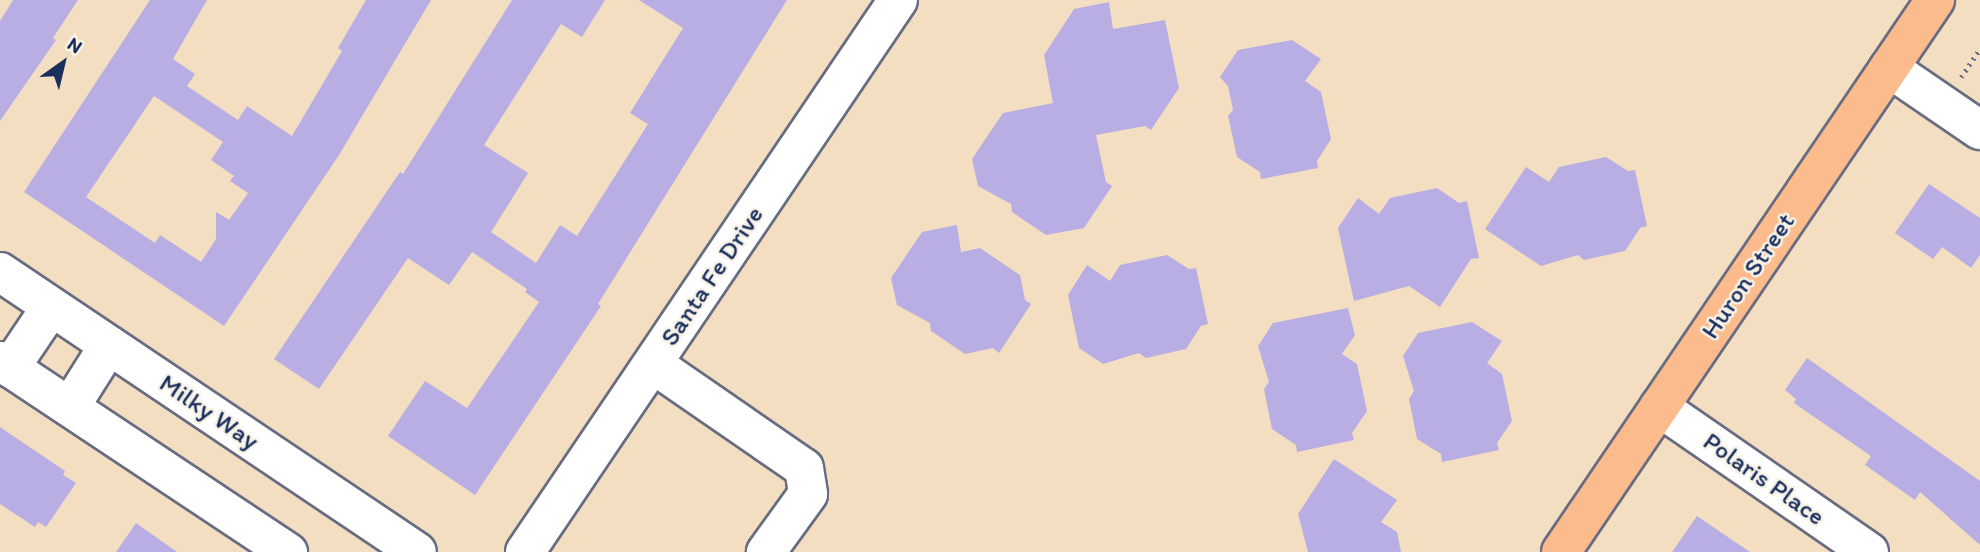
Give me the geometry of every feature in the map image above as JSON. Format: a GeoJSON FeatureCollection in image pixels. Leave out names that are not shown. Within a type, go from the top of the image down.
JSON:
{"type":"FeatureCollection","features":[{"type":"Feature","properties":{"kind":"main road","name":"Huron Street"},"geometry":{"type":"LineString","coordinates":[[1561,552],[1935,0]]}},
{"type":"Feature","properties":{"kind":"street","name":"Santa Fe Drive"},"geometry":{"type":"LineString","coordinates":[[525,552],[898,0]]}},
{"type":"Feature","properties":{"kind":"street"},"geometry":{"type":"LineString","coordinates":[[1889,68],[1980,130]]}},
{"type":"Feature","properties":{"kind":"street","name":"Milky Way"},"geometry":{"type":"LineString","coordinates":[[0,272],[417,552]]}},
{"type":"Feature","properties":{"kind":"street"},"geometry":{"type":"LineString","coordinates":[[51,307],[5,364],[289,552]]}},
{"type":"Feature","properties":{"kind":"street"},"geometry":{"type":"LineString","coordinates":[[70,407],[109,345]]}},
{"type":"Feature","properties":{"kind":"street"},"geometry":{"type":"LineString","coordinates":[[653,364],[804,468],[808,494],[766,552]]}},
{"type":"Feature","properties":{"kind":"street","name":"Polaris Place"},"geometry":{"type":"LineString","coordinates":[[1659,407],[1869,552]]}},
{"type":"Feature","properties":{"kind":"building"},"geometry":{"type":"Polygon","coordinates":[[[13,0],[78,0],[53,38],[56,40],[0,121],[0,21],[13,0]]]}},
{"type":"Feature","properties":{"kind":"building"},"geometry":{"type":"Polygon","coordinates":[[[150,0],[207,0],[173,59],[195,74],[187,86],[238,120],[247,106],[292,136],[342,51],[338,48],[366,0],[431,0],[339,155],[224,326],[24,192],[150,0]],[[154,96],[86,197],[155,243],[160,235],[201,262],[216,239],[216,212],[229,220],[248,193],[230,181],[234,176],[211,160],[223,142],[154,96]]]}},
{"type":"Feature","properties":{"kind":"building"},"geometry":{"type":"Polygon","coordinates":[[[512,0],[605,0],[582,37],[561,24],[484,145],[528,173],[491,232],[536,263],[560,225],[577,236],[648,124],[630,113],[683,28],[639,0],[787,0],[598,304],[601,306],[475,495],[388,436],[425,381],[467,408],[539,302],[525,292],[527,289],[472,252],[449,285],[408,258],[319,389],[274,359],[400,172],[403,174],[512,0]]]}},
{"type":"Feature","properties":{"kind":"building"},"geometry":{"type":"Polygon","coordinates":[[[1109,2],[1113,29],[1165,20],[1179,88],[1151,130],[1145,126],[1096,135],[1106,182],[1112,186],[1084,228],[1046,235],[1012,212],[1011,204],[978,186],[972,159],[1003,113],[1053,103],[1044,55],[1074,9],[1109,2]]]}},
{"type":"Feature","properties":{"kind":"building"},"geometry":{"type":"Polygon","coordinates":[[[1292,40],[1321,59],[1305,81],[1321,92],[1331,139],[1317,161],[1318,168],[1261,179],[1260,172],[1237,157],[1228,116],[1233,110],[1228,86],[1220,77],[1238,50],[1292,40]]]}},
{"type":"Feature","properties":{"kind":"building"},"geometry":{"type":"Polygon","coordinates":[[[1606,157],[1628,171],[1635,170],[1647,226],[1640,228],[1625,251],[1584,260],[1578,255],[1541,266],[1485,229],[1526,167],[1549,182],[1559,167],[1606,157]]]}},
{"type":"Feature","properties":{"kind":"building"},"geometry":{"type":"Polygon","coordinates":[[[1929,184],[1980,218],[1980,255],[1971,268],[1942,247],[1933,259],[1895,233],[1929,184]]]}},
{"type":"Feature","properties":{"kind":"building"},"geometry":{"type":"Polygon","coordinates":[[[1437,188],[1459,203],[1467,201],[1479,258],[1471,259],[1440,307],[1409,286],[1354,301],[1338,228],[1358,198],[1379,214],[1390,198],[1437,188]]]}},
{"type":"Feature","properties":{"kind":"building"},"geometry":{"type":"Polygon","coordinates":[[[957,225],[961,252],[980,248],[1020,275],[1025,300],[1031,304],[999,353],[993,348],[965,354],[931,331],[930,323],[897,305],[891,278],[922,232],[957,225]]]}},
{"type":"Feature","properties":{"kind":"building"},"geometry":{"type":"Polygon","coordinates":[[[1167,255],[1189,269],[1196,268],[1208,324],[1201,326],[1186,349],[1146,358],[1139,353],[1103,364],[1079,348],[1068,295],[1087,265],[1110,281],[1120,265],[1167,255]]]}},
{"type":"Feature","properties":{"kind":"building"},"geometry":{"type":"Polygon","coordinates":[[[1348,308],[1355,335],[1342,354],[1357,364],[1367,411],[1352,433],[1354,440],[1297,452],[1296,445],[1272,429],[1264,389],[1269,382],[1258,346],[1273,323],[1348,308]]]}},
{"type":"Feature","properties":{"kind":"building"},"geometry":{"type":"Polygon","coordinates":[[[1472,322],[1502,341],[1487,363],[1502,374],[1512,421],[1497,443],[1499,450],[1442,462],[1441,454],[1417,439],[1409,399],[1414,391],[1403,356],[1418,333],[1472,322]]]}},
{"type":"Feature","properties":{"kind":"building"},"geometry":{"type":"Polygon","coordinates":[[[1807,358],[1980,481],[1980,545],[1920,492],[1915,500],[1865,465],[1871,456],[1794,403],[1796,399],[1785,390],[1807,358]]]}},
{"type":"Feature","properties":{"kind":"building"},"geometry":{"type":"Polygon","coordinates":[[[0,427],[65,471],[63,475],[76,483],[46,527],[38,522],[35,527],[0,504],[0,427]]]}},
{"type":"Feature","properties":{"kind":"building"},"geometry":{"type":"Polygon","coordinates":[[[1334,459],[1397,500],[1381,522],[1397,532],[1401,552],[1308,552],[1298,514],[1334,459]]]}},
{"type":"Feature","properties":{"kind":"building"},"geometry":{"type":"Polygon","coordinates":[[[1697,516],[1750,552],[1672,552],[1697,516]]]}},
{"type":"Feature","properties":{"kind":"building"},"geometry":{"type":"Polygon","coordinates":[[[136,523],[177,552],[116,552],[136,523]]]}}]}
